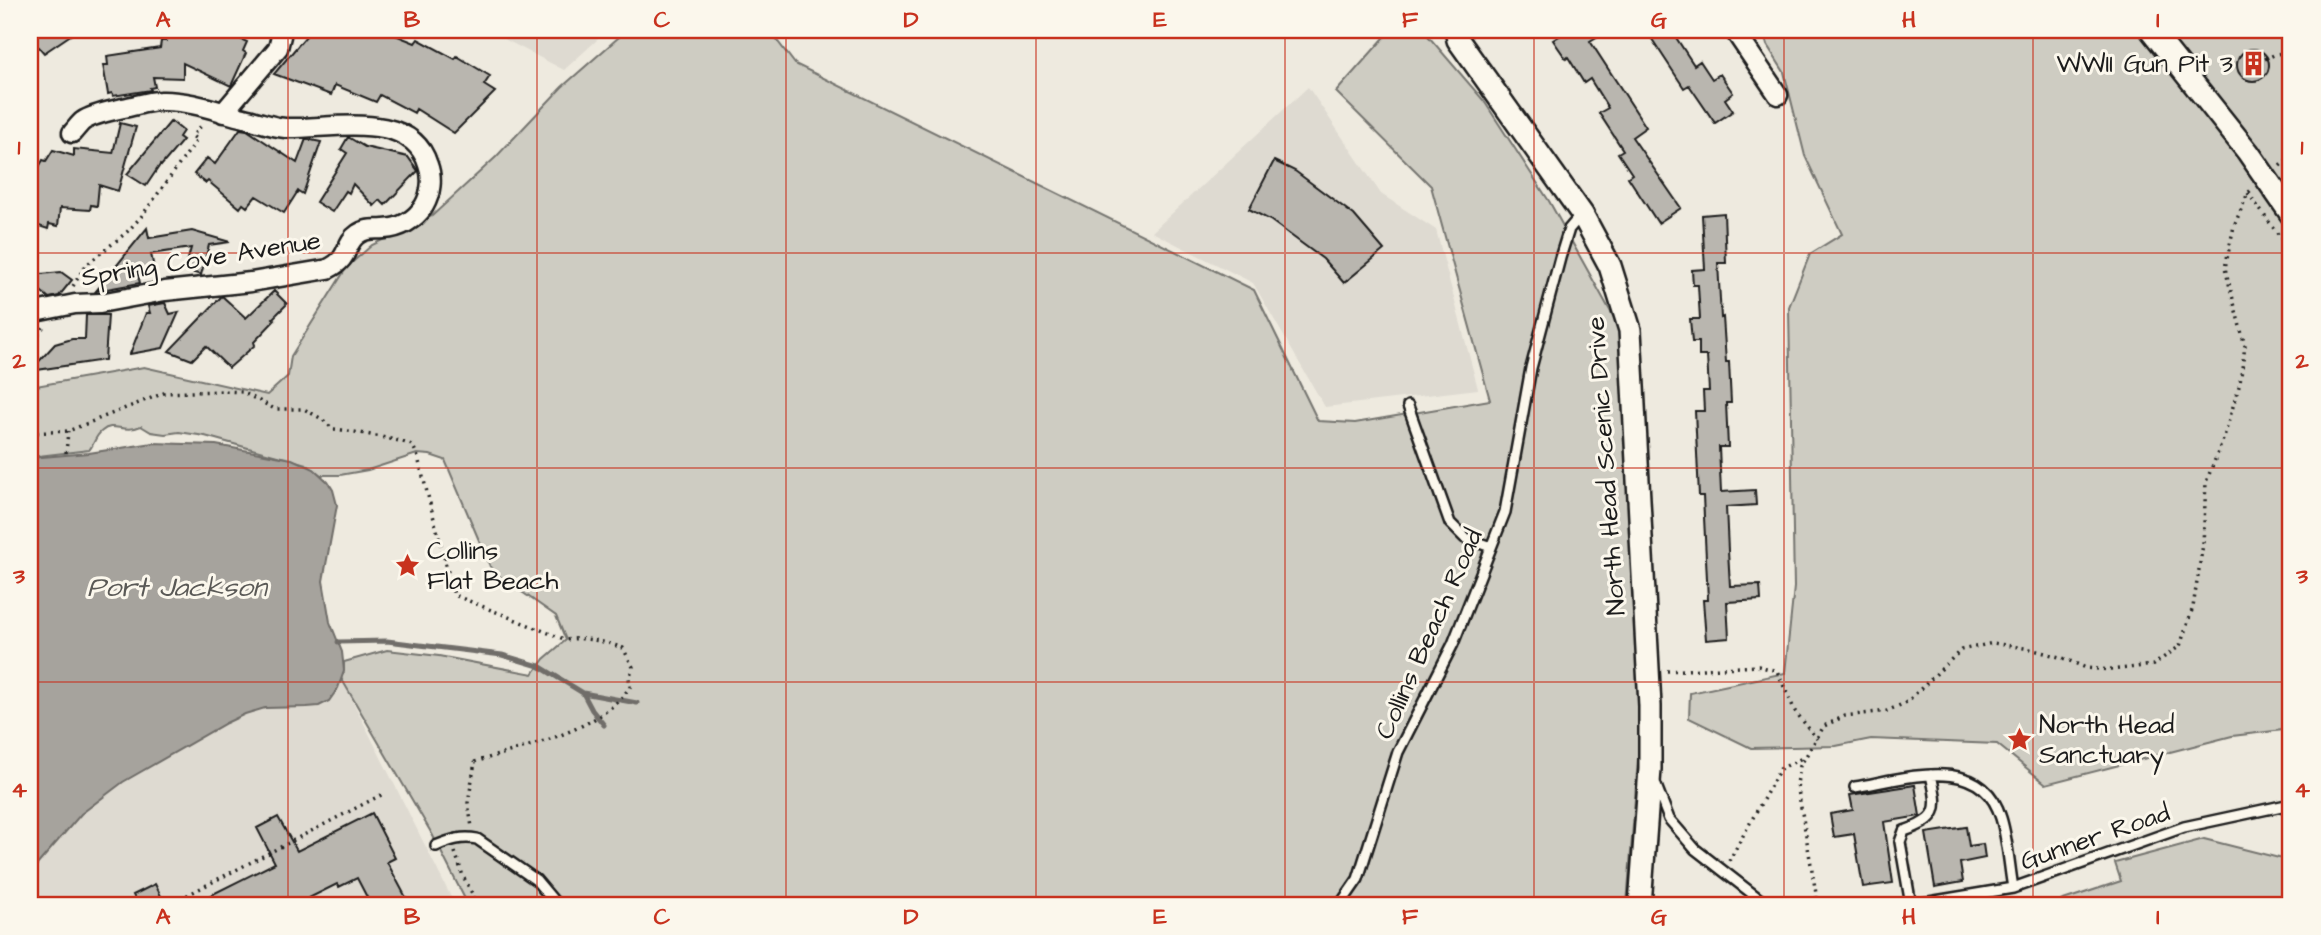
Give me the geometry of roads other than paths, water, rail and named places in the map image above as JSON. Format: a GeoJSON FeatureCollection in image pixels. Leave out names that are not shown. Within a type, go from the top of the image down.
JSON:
{"type":"FeatureCollection","features":[{"type":"Feature","properties":{"kind":"street"},"geometry":{"type":"LineString","coordinates":[[223,113],[278,48],[281,36],[278,30]]}},
{"type":"Feature","properties":{"kind":"street"},"geometry":{"type":"LineString","coordinates":[[1734,30],[1778,95]]}},
{"type":"Feature","properties":{"kind":"street"},"geometry":{"type":"LineString","coordinates":[[2151,30],[2267,178],[2291,214]]}},
{"type":"Feature","properties":{"kind":"street","name":"North Head Scenic Drive"},"geometry":{"type":"LineString","coordinates":[[1452,33],[1582,214],[1609,265],[1630,330],[1649,695],[1650,769],[1640,905]]}},
{"type":"Feature","properties":{"kind":"street","name":"Spring Cove Avenue"},"geometry":{"type":"LineString","coordinates":[[30,313],[328,269],[346,256],[357,234],[367,229],[395,227],[412,219],[424,205],[430,190],[431,173],[425,154],[411,139],[373,126],[337,124],[284,128],[187,104],[159,101],[114,110],[83,121],[72,133]]}},
{"type":"Feature","properties":{"kind":"lane","name":"Collins Beach Road"},"geometry":{"type":"LineString","coordinates":[[1340,905],[1358,879],[1398,752],[1452,644],[1505,512],[1531,368],[1569,229],[1582,214]]}},
{"type":"Feature","properties":{"kind":"lane"},"geometry":{"type":"LineString","coordinates":[[1408,406],[1450,523],[1465,538],[1491,547]]}},
{"type":"Feature","properties":{"kind":"lane"},"geometry":{"type":"LineString","coordinates":[[1650,769],[1669,819],[1695,849],[1767,905]]}},
{"type":"Feature","properties":{"kind":"lane"},"geometry":{"type":"LineString","coordinates":[[1855,787],[1931,775],[1952,774],[1969,779],[1983,788],[2001,818],[2013,888]]}},
{"type":"Feature","properties":{"kind":"lane"},"geometry":{"type":"LineString","coordinates":[[1911,905],[1900,842],[1904,831],[1921,825],[1933,816],[1937,804],[1931,775]]}},
{"type":"Feature","properties":{"kind":"lane","name":"Gunner Road"},"geometry":{"type":"LineString","coordinates":[[1911,905],[2013,888],[2184,827],[2291,804]]}},
{"type":"Feature","properties":{"kind":"lane"},"geometry":{"type":"LineString","coordinates":[[436,846],[450,840],[477,839],[536,880],[557,905]]}},
{"type":"Feature","properties":{"kind":"water","name":"Port Jackson"},"geometry":{"type":"Polygon","coordinates":[[[153,443],[216,445],[292,459],[314,469],[328,482],[337,505],[323,581],[330,622],[342,652],[344,671],[338,688],[329,701],[319,706],[265,708],[245,714],[123,782],[81,814],[30,873],[30,458],[89,453],[153,443]]]}},
{"type":"Feature","properties":{"kind":"waterway"},"geometry":{"type":"LineString","coordinates":[[338,642],[387,641],[502,655],[539,666],[583,693],[637,703]]}},
{"type":"Feature","properties":{"kind":"waterway"},"geometry":{"type":"LineString","coordinates":[[583,693],[604,725]]}},
{"type":"Feature","properties":{"kind":"place","name":"WWII Gun Pit 3"},"geometry":{"type":"Point","coordinates":[2253,64]}},
{"type":"Feature","properties":{"kind":"place","name":"Collins Flat Beach"},"geometry":{"type":"Point","coordinates":[407,566]}},
{"type":"Feature","properties":{"kind":"place","name":"North Head Sanctuary"},"geometry":{"type":"Point","coordinates":[2019,740]}}]}
